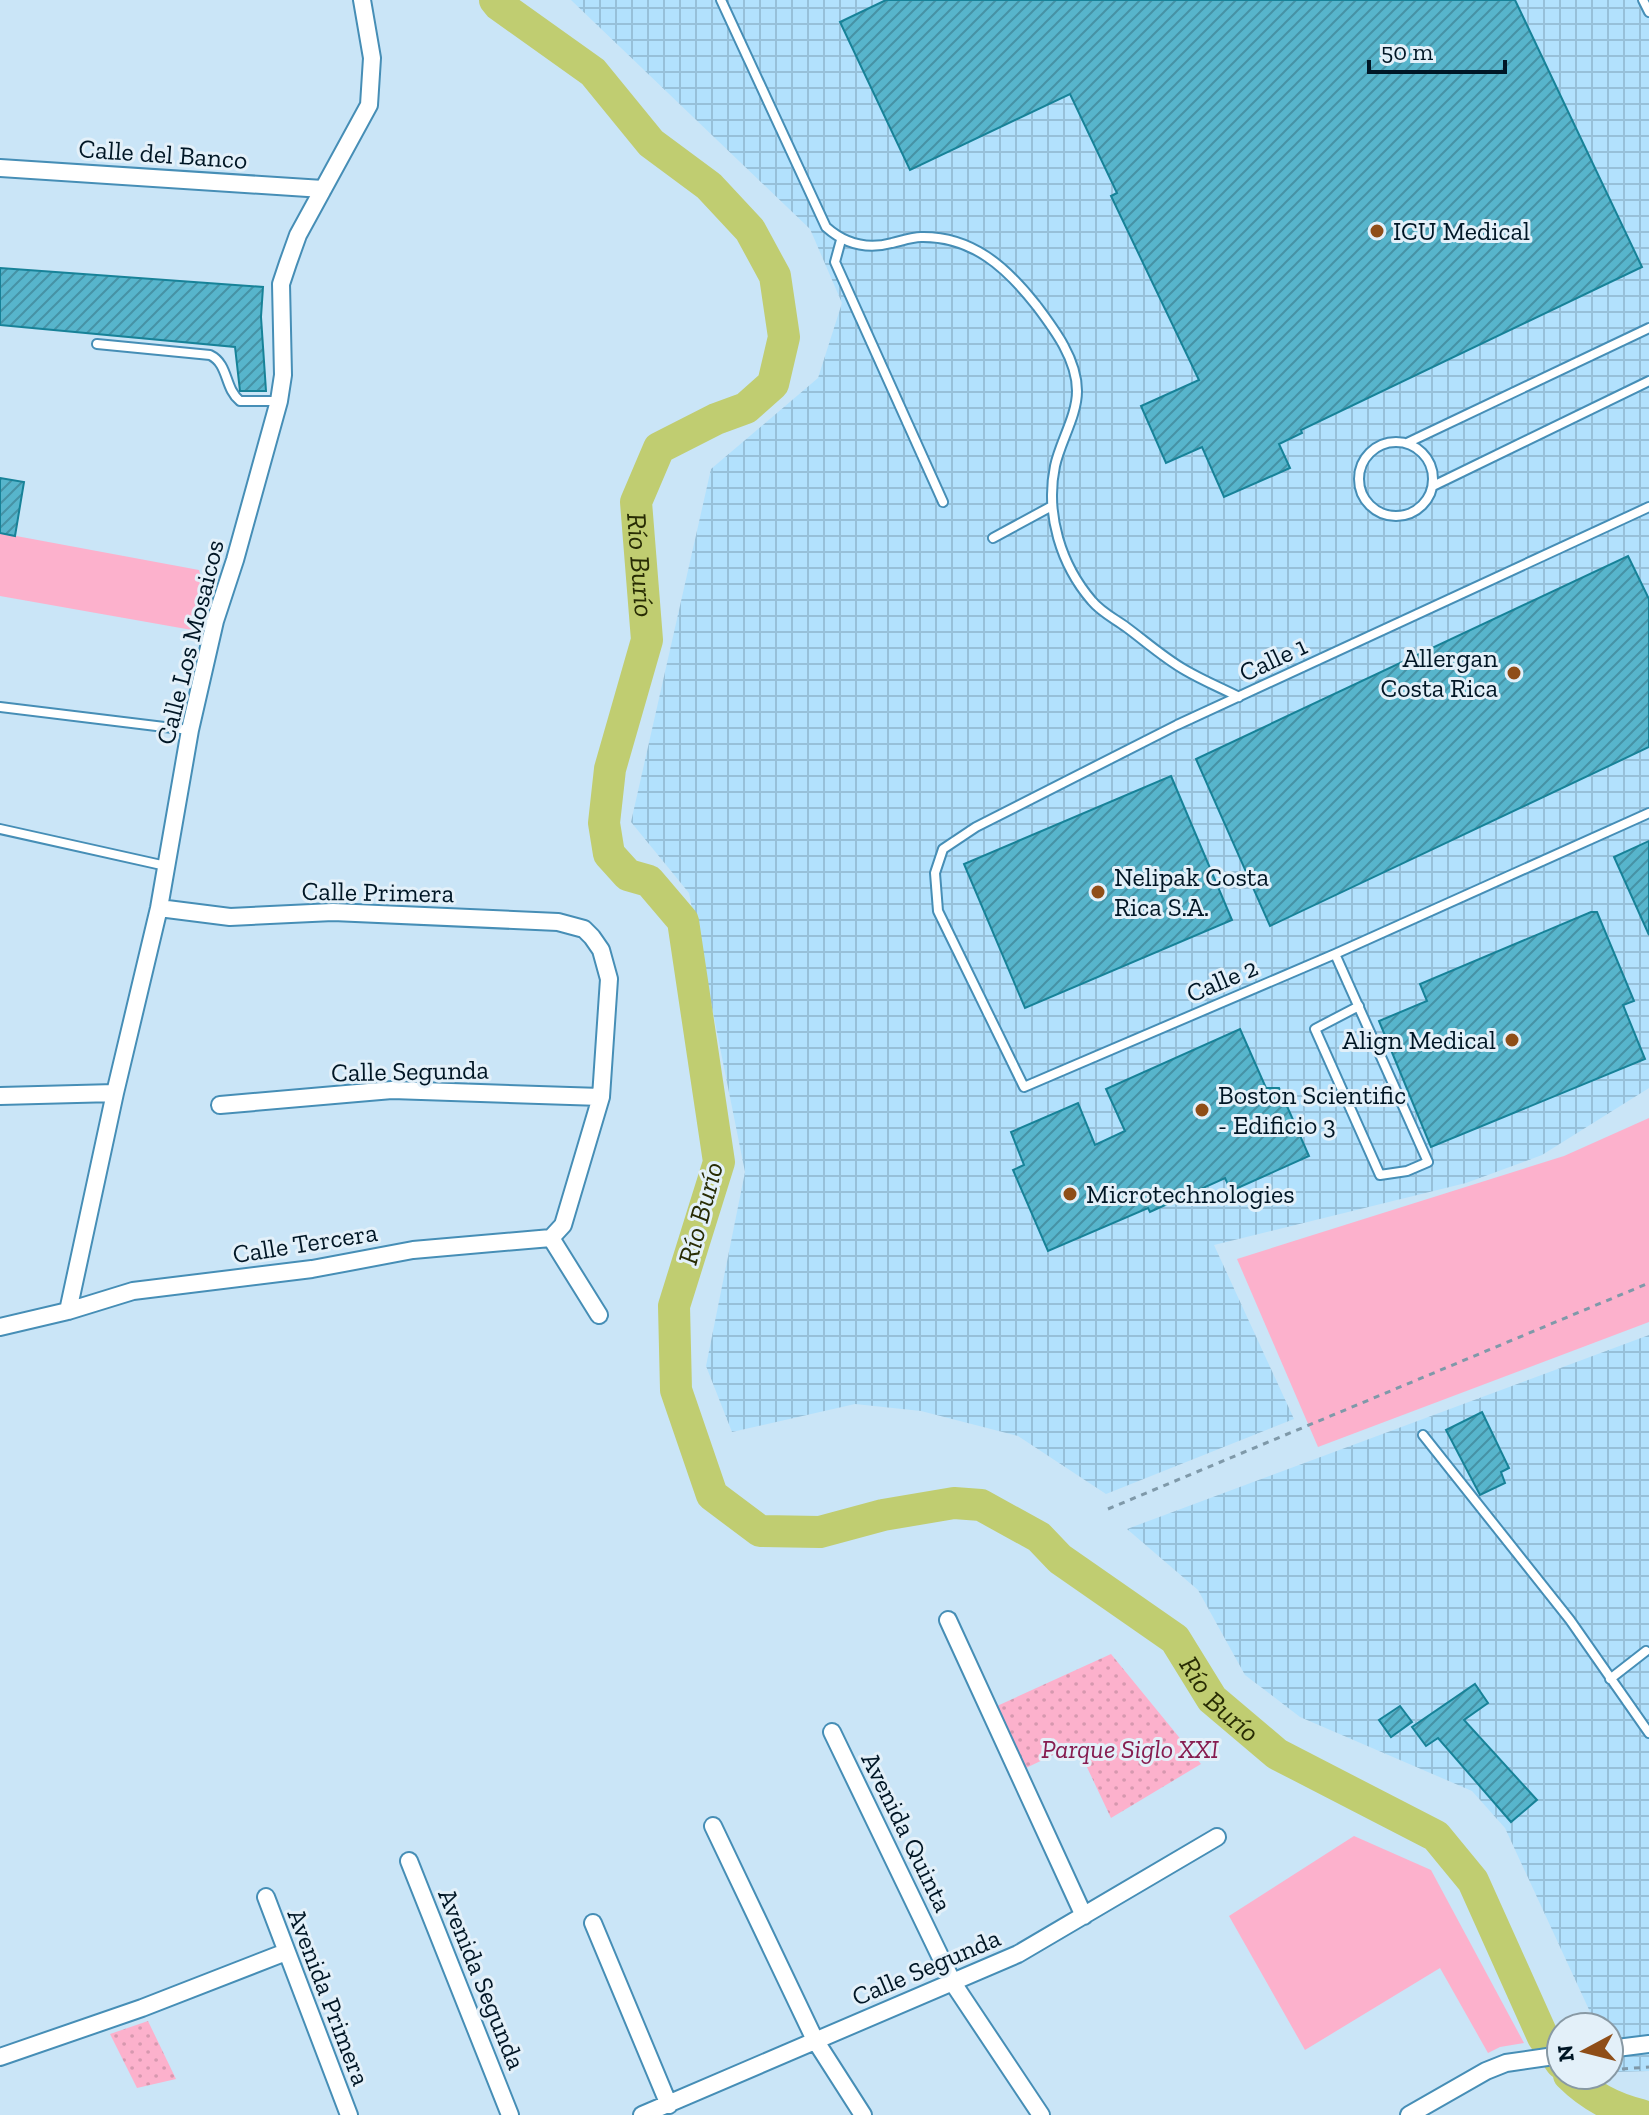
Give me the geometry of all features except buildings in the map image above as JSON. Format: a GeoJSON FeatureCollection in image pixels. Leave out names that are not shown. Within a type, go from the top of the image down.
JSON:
{"type":"FeatureCollection","features":[{"type":"Feature","properties":{"kind":"street","name":"Calle Los Mosaicos"},"geometry":{"type":"LineString","coordinates":[[68,1311],[159,908],[190,730],[215,621],[279,401],[283,375],[281,284],[298,235],[369,105],[372,58],[362,0]]}},
{"type":"Feature","properties":{"kind":"street","name":"Calle del Banco"},"geometry":{"type":"LineString","coordinates":[[0,168],[323,189]]}},
{"type":"Feature","properties":{"kind":"street","name":"Calle Primera"},"geometry":{"type":"LineString","coordinates":[[159,908],[230,917],[333,912],[558,922],[584,929],[601,950],[609,979],[601,1097]]}},
{"type":"Feature","properties":{"kind":"street","name":"Calle Segunda"},"geometry":{"type":"LineString","coordinates":[[220,1105],[392,1090],[601,1097]]}},
{"type":"Feature","properties":{"kind":"street"},"geometry":{"type":"LineString","coordinates":[[0,1096],[115,1093]]}},
{"type":"Feature","properties":{"kind":"street"},"geometry":{"type":"LineString","coordinates":[[599,1315],[551,1238],[563,1225],[601,1097]]}},
{"type":"Feature","properties":{"kind":"street","name":"Calle Tercera"},"geometry":{"type":"LineString","coordinates":[[0,1327],[133,1291],[312,1269],[413,1250],[551,1238]]}},
{"type":"Feature","properties":{"kind":"street"},"geometry":{"type":"LineString","coordinates":[[948,1620],[1084,1916]]}},
{"type":"Feature","properties":{"kind":"street","name":"Avenida Quinta"},"geometry":{"type":"LineString","coordinates":[[832,1732],[953,1983],[1041,2115]]}},
{"type":"Feature","properties":{"kind":"street"},"geometry":{"type":"LineString","coordinates":[[713,1826],[815,2040],[863,2115]]}},
{"type":"Feature","properties":{"kind":"street","name":"Calle Segunda"},"geometry":{"type":"LineString","coordinates":[[642,2115],[1018,1954],[1217,1837]]}},
{"type":"Feature","properties":{"kind":"street","name":"Avenida Segunda"},"geometry":{"type":"LineString","coordinates":[[409,1861],[510,2115]]}},
{"type":"Feature","properties":{"kind":"street","name":"Avenida Primera"},"geometry":{"type":"LineString","coordinates":[[266,1897],[349,2115]]}},
{"type":"Feature","properties":{"kind":"street"},"geometry":{"type":"LineString","coordinates":[[593,1923],[669,2105]]}},
{"type":"Feature","properties":{"kind":"street"},"geometry":{"type":"LineString","coordinates":[[0,2057],[142,2008],[286,1952]]}},
{"type":"Feature","properties":{"kind":"street"},"geometry":{"type":"LineString","coordinates":[[1625,2047],[1649,2044]]}},
{"type":"Feature","properties":{"kind":"street"},"geometry":{"type":"LineString","coordinates":[[1409,2115],[1486,2071],[1545,2057]]}},
{"type":"Feature","properties":{"kind":"lane"},"geometry":{"type":"LineString","coordinates":[[721,0],[826,227],[841,240],[860,246],[883,245],[919,237],[947,239],[976,248],[1002,267],[1035,304],[1060,339],[1072,366],[1077,392],[1055,467],[1052,506],[1058,541],[1074,576],[1094,604],[1182,669],[1239,697]]}},
{"type":"Feature","properties":{"kind":"lane"},"geometry":{"type":"LineString","coordinates":[[1643,0],[1649,12]]}},
{"type":"Feature","properties":{"kind":"lane"},"geometry":{"type":"LineString","coordinates":[[841,240],[835,262],[943,502]]}},
{"type":"Feature","properties":{"kind":"lane"},"geometry":{"type":"LineString","coordinates":[[1649,328],[1407,443],[1385,443],[1366,457],[1360,471],[1362,494],[1378,511],[1400,516],[1421,506],[1433,486],[1649,381]]}},
{"type":"Feature","properties":{"kind":"lane"},"geometry":{"type":"LineString","coordinates":[[97,344],[210,355],[222,365],[229,387],[240,401],[279,401]]}},
{"type":"Feature","properties":{"kind":"lane"},"geometry":{"type":"LineString","coordinates":[[1407,443],[1421,451],[1430,463],[1433,486]]}},
{"type":"Feature","properties":{"kind":"lane"},"geometry":{"type":"LineString","coordinates":[[993,538],[1052,506]]}},
{"type":"Feature","properties":{"kind":"lane","name":"Calle 1"},"geometry":{"type":"LineString","coordinates":[[935,873],[943,849],[976,827],[1177,725],[1649,507]]}},
{"type":"Feature","properties":{"kind":"lane"},"geometry":{"type":"LineString","coordinates":[[0,707],[190,730]]}},
{"type":"Feature","properties":{"kind":"lane","name":"Calle 2"},"geometry":{"type":"LineString","coordinates":[[935,873],[938,911],[1024,1087],[1335,954],[1649,813]]}},
{"type":"Feature","properties":{"kind":"lane"},"geometry":{"type":"LineString","coordinates":[[0,829],[167,866]]}},
{"type":"Feature","properties":{"kind":"lane"},"geometry":{"type":"LineString","coordinates":[[1335,954],[1359,1006],[1428,1162],[1407,1171],[1380,1175],[1315,1029],[1359,1006]]}},
{"type":"Feature","properties":{"kind":"lane"},"geometry":{"type":"LineString","coordinates":[[1423,1435],[1570,1620],[1649,1733]]}},
{"type":"Feature","properties":{"kind":"lane"},"geometry":{"type":"LineString","coordinates":[[1610,1679],[1646,1651]]}},
{"type":"Feature","properties":{"kind":"path"},"geometry":{"type":"LineString","coordinates":[[1108,1509],[1649,1283]]}},
{"type":"Feature","properties":{"kind":"path"},"geometry":{"type":"LineString","coordinates":[[1625,2069],[1649,2067]]}},
{"type":"Feature","properties":{"kind":"shaded area"},"geometry":{"type":"Polygon","coordinates":[[[571,0],[1649,0],[1649,1088],[1542,1155],[1466,1183],[1214,1245],[1294,1419],[1106,1494],[1018,1436],[921,1411],[855,1404],[732,1432],[706,1366],[745,1172],[689,893],[631,822],[711,469],[818,378],[842,303],[810,229],[571,0]]]}},
{"type":"Feature","properties":{"kind":"shaded area"},"geometry":{"type":"Polygon","coordinates":[[[1649,1335],[1649,2071],[1625,2072],[1625,2011],[1590,2011],[1505,1828],[1472,1791],[1300,1717],[1245,1675],[1198,1590],[1127,1529],[1649,1335]]]}},
{"type":"Feature","properties":{"kind":"green space"},"geometry":{"type":"Polygon","coordinates":[[[0,533],[199,570],[203,584],[192,630],[0,596],[0,533]]]}},
{"type":"Feature","properties":{"kind":"green space"},"geometry":{"type":"Polygon","coordinates":[[[1649,1118],[1649,1322],[1318,1447],[1237,1259],[1564,1156],[1649,1118]]]}},
{"type":"Feature","properties":{"kind":"green space","name":"Parque Siglo XXI"},"geometry":{"type":"Polygon","coordinates":[[[1111,1654],[1201,1764],[1111,1818],[1076,1744],[1026,1768],[997,1706],[1111,1654]]]}},
{"type":"Feature","properties":{"kind":"green space"},"geometry":{"type":"Polygon","coordinates":[[[1354,1836],[1431,1870],[1524,2043],[1500,2047],[1488,2053],[1440,1968],[1305,2050],[1229,1916],[1354,1836]]]}},
{"type":"Feature","properties":{"kind":"green space"},"geometry":{"type":"Polygon","coordinates":[[[148,2021],[176,2079],[137,2088],[110,2034],[148,2021]]]}},
{"type":"Feature","properties":{"kind":"waterway","name":"Río Burío"},"geometry":{"type":"LineString","coordinates":[[495,0],[593,72],[651,143],[709,186],[750,230],[775,276],[784,337],[773,384],[746,408],[716,419],[659,448],[636,502],[647,640],[610,769],[604,823],[609,854],[628,875],[649,881],[683,921],[719,1162],[674,1306],[676,1390],[712,1495],[760,1531],[820,1532],[883,1515],[954,1503],[981,1505],[1039,1537],[1060,1559],[1175,1639],[1212,1699],[1277,1754],[1436,1836],[1473,1881],[1545,2040]]}},
{"type":"Feature","properties":{"kind":"waterway","name":"Río Burío"},"geometry":{"type":"LineString","coordinates":[[1588,2091],[1620,2109],[1641,2115]]}},
{"type":"Feature","properties":{"kind":"place","name":"ICU Medical"},"geometry":{"type":"Point","coordinates":[1377,231]}},
{"type":"Feature","properties":{"kind":"place","name":"Allergan Costa Rica"},"geometry":{"type":"Point","coordinates":[1514,673]}},
{"type":"Feature","properties":{"kind":"place","name":"Nelipak Costa Rica S.A."},"geometry":{"type":"Point","coordinates":[1098,892]}},
{"type":"Feature","properties":{"kind":"place","name":"Align Medical"},"geometry":{"type":"Point","coordinates":[1512,1040]}},
{"type":"Feature","properties":{"kind":"place","name":"Boston Scientific - Edificio 3"},"geometry":{"type":"Point","coordinates":[1202,1110]}},
{"type":"Feature","properties":{"kind":"place","name":"Microtechnologies"},"geometry":{"type":"Point","coordinates":[1070,1194]}}]}
